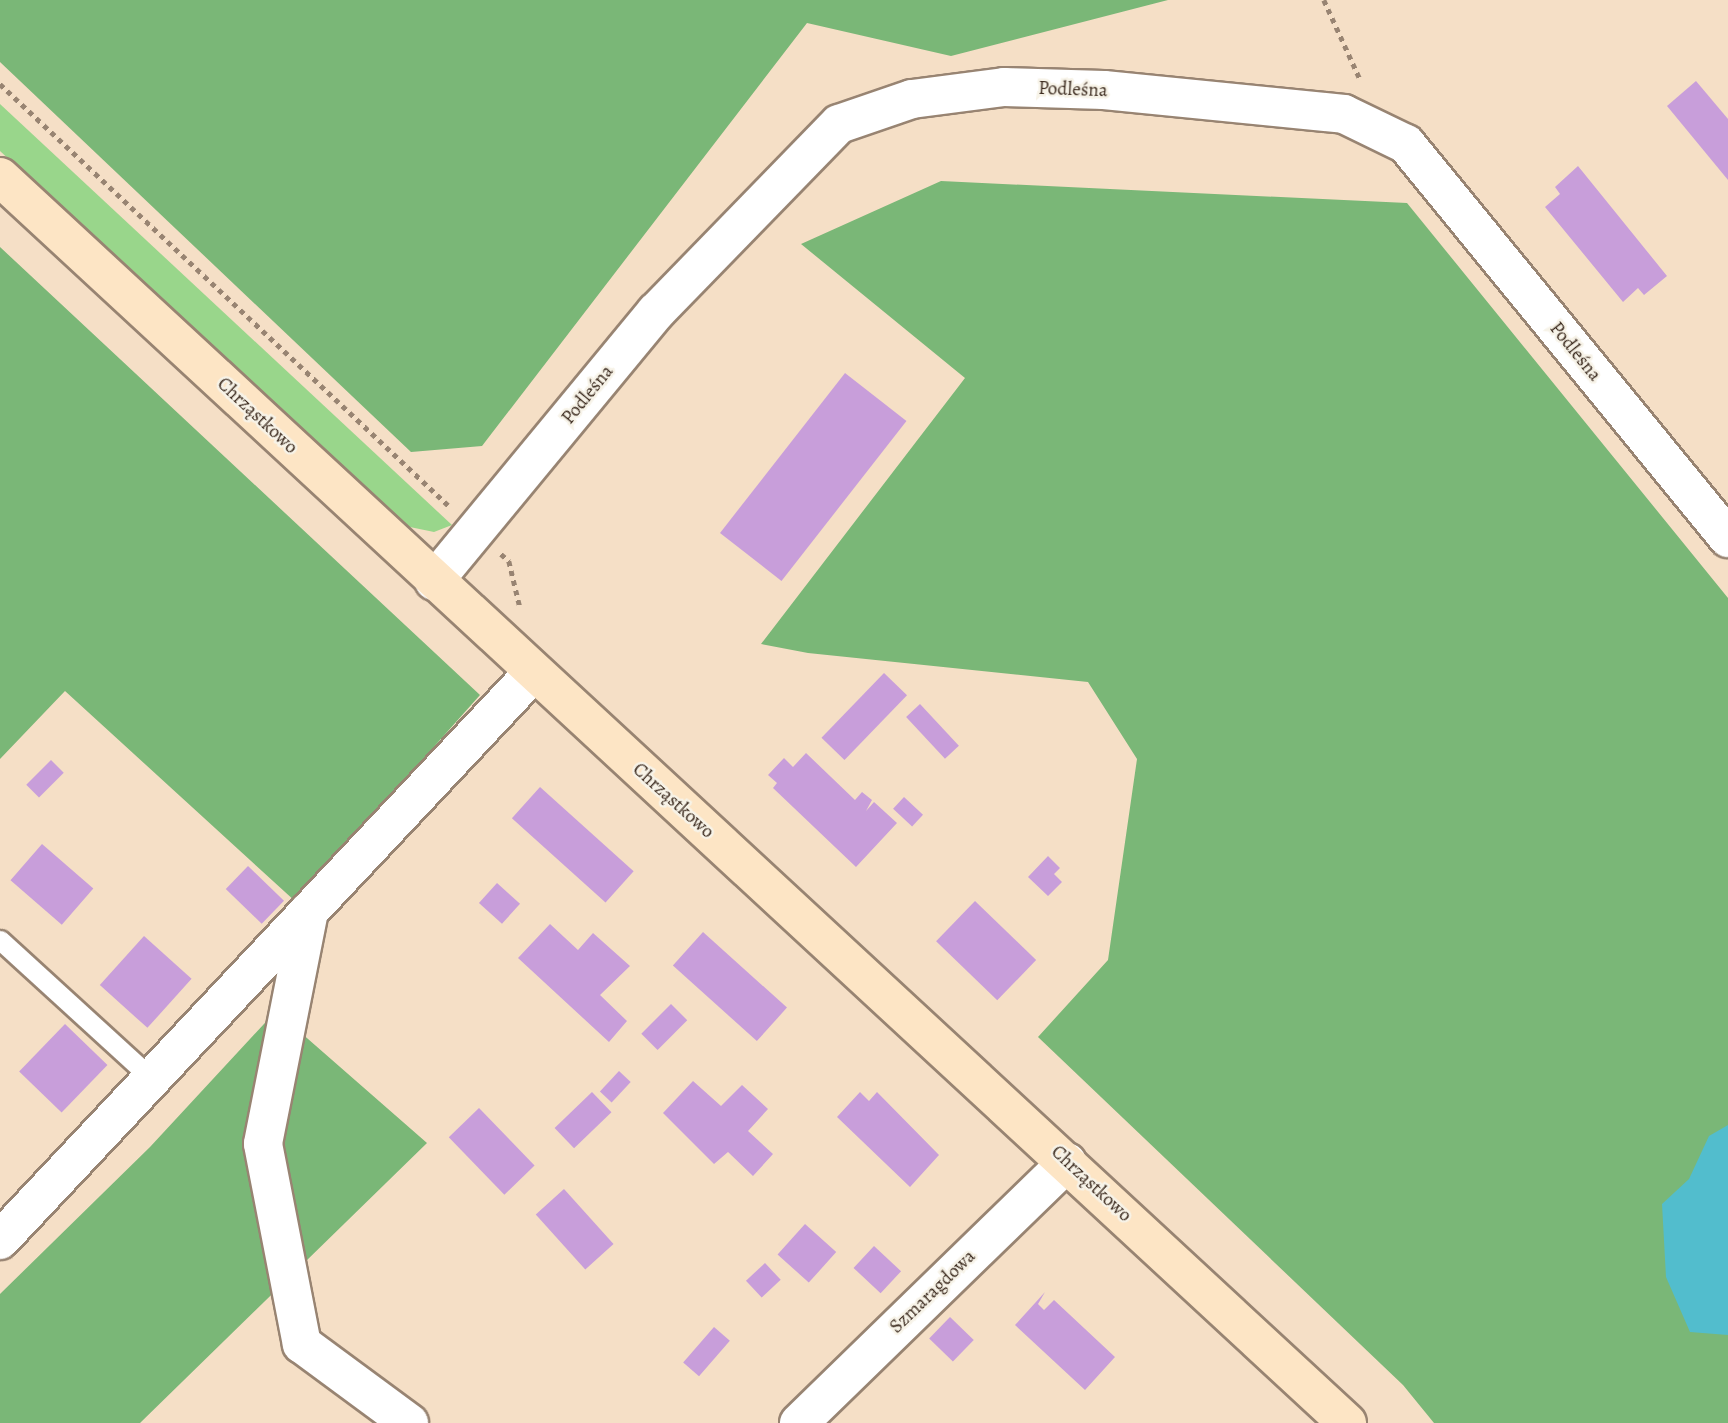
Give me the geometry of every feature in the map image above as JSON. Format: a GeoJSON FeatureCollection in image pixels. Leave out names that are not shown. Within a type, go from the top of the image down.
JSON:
{"type":"FeatureCollection","features":[{"type":"Feature","properties":{"kind":"street","name":"Podleśna"},"geometry":{"type":"LineString","coordinates":[[434,581],[656,312],[839,124],[912,99],[1004,88],[1104,90],[1345,114],[1406,144],[1728,538]]}},
{"type":"Feature","properties":{"kind":"street","name":"Chrząstkowo"},"geometry":{"type":"LineString","coordinates":[[0,177],[533,673],[1348,1423]]}},
{"type":"Feature","properties":{"kind":"street"},"geometry":{"type":"LineString","coordinates":[[0,1240],[533,673]]}},
{"type":"Feature","properties":{"kind":"street"},"geometry":{"type":"LineString","coordinates":[[309,911],[263,1144],[302,1344],[409,1423]]}},
{"type":"Feature","properties":{"kind":"street","name":"Szmaragdowa"},"geometry":{"type":"LineString","coordinates":[[799,1423],[1067,1162]]}},
{"type":"Feature","properties":{"kind":"lane"},"geometry":{"type":"LineString","coordinates":[[0,940],[152,1079]]}},
{"type":"Feature","properties":{"kind":"path"},"geometry":{"type":"LineString","coordinates":[[1324,0],[1385,134]]}},
{"type":"Feature","properties":{"kind":"path"},"geometry":{"type":"LineString","coordinates":[[0,84],[509,561],[523,617]]}},
{"type":"Feature","properties":{"kind":"green space"},"geometry":{"type":"Polygon","coordinates":[[[0,0],[1168,0],[951,56],[807,23],[482,446],[411,452],[0,62],[0,0]]]}},
{"type":"Feature","properties":{"kind":"green space"},"geometry":{"type":"Polygon","coordinates":[[[0,104],[452,525],[434,532],[405,526],[0,151],[0,104]]]}},
{"type":"Feature","properties":{"kind":"green space"},"geometry":{"type":"Polygon","coordinates":[[[941,181],[1407,203],[1728,598],[1728,1423],[1434,1423],[1403,1385],[1038,1037],[1108,960],[1137,759],[1088,682],[808,653],[761,644],[965,378],[801,244],[941,181]]]}},
{"type":"Feature","properties":{"kind":"green space"},"geometry":{"type":"Polygon","coordinates":[[[0,247],[480,695],[296,902],[65,691],[0,759],[0,247]]]}},
{"type":"Feature","properties":{"kind":"green space"},"geometry":{"type":"Polygon","coordinates":[[[276,1011],[427,1143],[140,1423],[0,1423],[0,1294],[150,1147],[276,1011]]]}},
{"type":"Feature","properties":{"kind":"water"},"geometry":{"type":"Polygon","coordinates":[[[1728,1125],[1728,1335],[1690,1332],[1666,1277],[1662,1204],[1689,1179],[1709,1136],[1728,1125]]]}},
{"type":"Feature","properties":{"kind":"building"},"geometry":{"type":"Polygon","coordinates":[[[1696,81],[1728,119],[1728,180],[1667,106],[1696,81]]]}},
{"type":"Feature","properties":{"kind":"building"},"geometry":{"type":"Polygon","coordinates":[[[1578,166],[1667,276],[1644,295],[1638,288],[1623,302],[1545,207],[1560,194],[1555,187],[1578,166]]]}},
{"type":"Feature","properties":{"kind":"building"},"geometry":{"type":"Polygon","coordinates":[[[845,373],[906,421],[781,581],[720,533],[845,373]]]}},
{"type":"Feature","properties":{"kind":"building"},"geometry":{"type":"Polygon","coordinates":[[[884,673],[907,695],[844,760],[821,738],[884,673]]]}},
{"type":"Feature","properties":{"kind":"building"},"geometry":{"type":"Polygon","coordinates":[[[920,704],[959,746],[945,759],[906,717],[920,704]]]}},
{"type":"Feature","properties":{"kind":"building"},"geometry":{"type":"Polygon","coordinates":[[[806,753],[855,800],[862,792],[872,800],[866,811],[874,802],[897,823],[856,867],[773,788],[777,783],[768,775],[784,758],[793,767],[806,753]]]}},
{"type":"Feature","properties":{"kind":"building"},"geometry":{"type":"Polygon","coordinates":[[[51,760],[64,773],[39,797],[26,785],[51,760]]]}},
{"type":"Feature","properties":{"kind":"building"},"geometry":{"type":"Polygon","coordinates":[[[540,787],[634,871],[606,903],[512,818],[540,787]]]}},
{"type":"Feature","properties":{"kind":"building"},"geometry":{"type":"Polygon","coordinates":[[[904,797],[923,815],[912,826],[893,809],[904,797]]]}},
{"type":"Feature","properties":{"kind":"building"},"geometry":{"type":"Polygon","coordinates":[[[42,844],[93,889],[62,925],[11,880],[42,844]]]}},
{"type":"Feature","properties":{"kind":"building"},"geometry":{"type":"Polygon","coordinates":[[[1048,856],[1060,868],[1054,874],[1062,882],[1048,896],[1028,877],[1048,856]]]}},
{"type":"Feature","properties":{"kind":"building"},"geometry":{"type":"Polygon","coordinates":[[[248,866],[284,901],[262,924],[226,889],[248,866]]]}},
{"type":"Feature","properties":{"kind":"building"},"geometry":{"type":"Polygon","coordinates":[[[497,883],[520,904],[502,924],[479,903],[497,883]]]}},
{"type":"Feature","properties":{"kind":"building"},"geometry":{"type":"Polygon","coordinates":[[[975,901],[1036,960],[997,1000],[936,941],[975,901]]]}},
{"type":"Feature","properties":{"kind":"building"},"geometry":{"type":"Polygon","coordinates":[[[550,924],[578,950],[593,933],[630,966],[600,995],[627,1021],[609,1042],[518,958],[550,924]]]}},
{"type":"Feature","properties":{"kind":"building"},"geometry":{"type":"Polygon","coordinates":[[[703,932],[787,1008],[757,1041],[673,965],[703,932]]]}},
{"type":"Feature","properties":{"kind":"building"},"geometry":{"type":"Polygon","coordinates":[[[144,936],[192,979],[147,1028],[100,985],[144,936]]]}},
{"type":"Feature","properties":{"kind":"building"},"geometry":{"type":"Polygon","coordinates":[[[671,1004],[687,1020],[658,1050],[641,1034],[671,1004]]]}},
{"type":"Feature","properties":{"kind":"building"},"geometry":{"type":"Polygon","coordinates":[[[65,1024],[107,1065],[62,1112],[19,1071],[65,1024]]]}},
{"type":"Feature","properties":{"kind":"building"},"geometry":{"type":"Polygon","coordinates":[[[619,1071],[631,1082],[612,1102],[600,1091],[619,1071]]]}},
{"type":"Feature","properties":{"kind":"building"},"geometry":{"type":"Polygon","coordinates":[[[693,1081],[721,1106],[742,1085],[768,1109],[748,1131],[773,1154],[753,1176],[728,1152],[714,1164],[663,1113],[693,1081]]]}},
{"type":"Feature","properties":{"kind":"building"},"geometry":{"type":"Polygon","coordinates":[[[592,1092],[611,1112],[574,1148],[555,1128],[592,1092]]]}},
{"type":"Feature","properties":{"kind":"building"},"geometry":{"type":"Polygon","coordinates":[[[860,1092],[869,1101],[877,1092],[939,1155],[910,1187],[837,1117],[860,1092]]]}},
{"type":"Feature","properties":{"kind":"building"},"geometry":{"type":"Polygon","coordinates":[[[479,1108],[535,1166],[504,1195],[449,1137],[479,1108]]]}},
{"type":"Feature","properties":{"kind":"building"},"geometry":{"type":"Polygon","coordinates":[[[564,1189],[614,1244],[585,1269],[536,1214],[564,1189]]]}},
{"type":"Feature","properties":{"kind":"building"},"geometry":{"type":"Polygon","coordinates":[[[805,1224],[836,1252],[809,1283],[778,1254],[805,1224]]]}},
{"type":"Feature","properties":{"kind":"building"},"geometry":{"type":"Polygon","coordinates":[[[874,1246],[901,1271],[881,1293],[854,1268],[874,1246]]]}},
{"type":"Feature","properties":{"kind":"building"},"geometry":{"type":"Polygon","coordinates":[[[765,1263],[781,1280],[762,1298],[746,1281],[765,1263]]]}},
{"type":"Feature","properties":{"kind":"building"},"geometry":{"type":"Polygon","coordinates":[[[1045,1292],[1038,1304],[1044,1310],[1054,1300],[1115,1357],[1085,1390],[1015,1325],[1045,1292]]]}},
{"type":"Feature","properties":{"kind":"building"},"geometry":{"type":"Polygon","coordinates":[[[950,1317],[974,1340],[953,1362],[929,1339],[950,1317]]]}},
{"type":"Feature","properties":{"kind":"building"},"geometry":{"type":"Polygon","coordinates":[[[714,1327],[730,1341],[699,1376],[683,1362],[714,1327]]]}}]}
